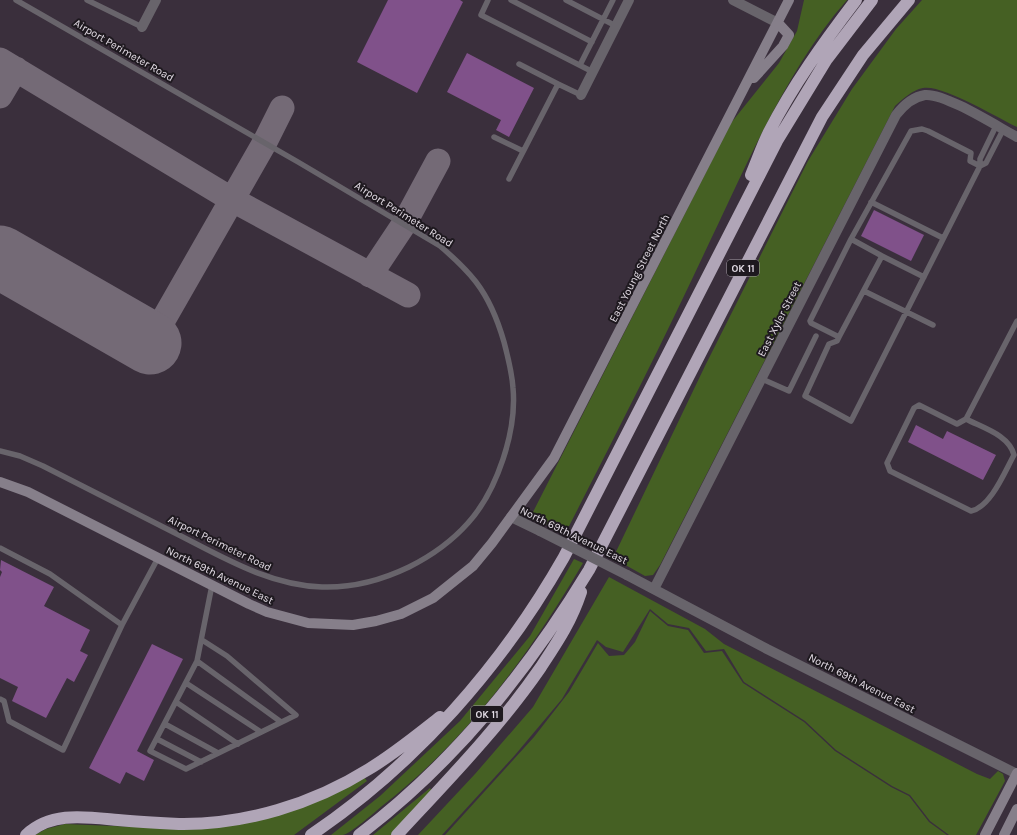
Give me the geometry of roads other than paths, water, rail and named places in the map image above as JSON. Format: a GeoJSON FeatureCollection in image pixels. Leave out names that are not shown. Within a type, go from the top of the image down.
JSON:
{"type":"FeatureCollection","features":[{"type":"Feature","properties":{"kind":"highway"},"geometry":{"type":"LineString","coordinates":[[723,246],[768,133],[820,47],[856,0]]}},
{"type":"Feature","properties":{"kind":"highway","name":"OK 11"},"geometry":{"type":"LineString","coordinates":[[311,835],[350,806],[406,759],[465,698],[505,648],[547,586],[777,141],[805,92],[827,59],[872,0]]}},
{"type":"Feature","properties":{"kind":"highway","name":"OK 11"},"geometry":{"type":"LineString","coordinates":[[359,835],[413,791],[478,725],[539,648],[589,570],[822,117],[863,55],[909,0]]}},
{"type":"Feature","properties":{"kind":"highway"},"geometry":{"type":"LineString","coordinates":[[397,835],[479,746],[516,702],[573,616],[589,570]]}},
{"type":"Feature","properties":{"kind":"highway"},"geometry":{"type":"LineString","coordinates":[[26,835],[36,826],[60,818],[84,817],[151,823],[201,823],[242,819],[287,808],[307,800],[368,770],[465,698]]}},
{"type":"Feature","properties":{"kind":"street"},"geometry":{"type":"LineString","coordinates":[[142,27],[156,0]]}},
{"type":"Feature","properties":{"kind":"street"},"geometry":{"type":"LineString","coordinates":[[581,95],[630,0]]}},
{"type":"Feature","properties":{"kind":"street"},"geometry":{"type":"LineString","coordinates":[[733,0],[778,23],[789,35],[783,46],[745,87]]}},
{"type":"Feature","properties":{"kind":"street","name":"East Young Street North"},"geometry":{"type":"LineString","coordinates":[[511,517],[554,458],[789,0]]}},
{"type":"Feature","properties":{"kind":"street","name":"East Xyler Street"},"geometry":{"type":"LineString","coordinates":[[654,589],[896,115],[908,102],[920,96],[938,97],[1017,137]]}},
{"type":"Feature","properties":{"kind":"street","name":"North 69th Avenue East"},"geometry":{"type":"LineString","coordinates":[[0,482],[28,492],[267,612],[293,620],[330,625],[353,625],[376,621],[401,614],[417,606],[454,582],[473,566],[511,517],[627,575],[767,649],[1017,774]]}},
{"type":"Feature","properties":{"kind":"street"},"geometry":{"type":"LineString","coordinates":[[985,835],[1017,774]]}},
{"type":"Feature","properties":{"kind":"street"},"geometry":{"type":"LineString","coordinates":[[1004,835],[1017,809]]}},
{"type":"Feature","properties":{"kind":"lane","name":"Airport Perimeter Road"},"geometry":{"type":"LineString","coordinates":[[0,451],[20,456],[43,466],[252,572],[295,585],[324,587],[348,586],[395,574],[419,562],[443,546],[469,522],[493,486],[508,444],[513,396],[508,355],[501,330],[492,308],[477,283],[464,268],[440,246],[285,154],[16,0]]}},
{"type":"Feature","properties":{"kind":"lane"},"geometry":{"type":"LineString","coordinates":[[87,0],[142,27]]}},
{"type":"Feature","properties":{"kind":"lane"},"geometry":{"type":"LineString","coordinates":[[488,0],[481,15],[593,72]]}},
{"type":"Feature","properties":{"kind":"lane"},"geometry":{"type":"LineString","coordinates":[[511,0],[592,42]]}},
{"type":"Feature","properties":{"kind":"lane"},"geometry":{"type":"LineString","coordinates":[[566,0],[616,26]]}},
{"type":"Feature","properties":{"kind":"lane"},"geometry":{"type":"LineString","coordinates":[[580,65],[613,0]]}},
{"type":"Feature","properties":{"kind":"lane"},"geometry":{"type":"LineString","coordinates":[[518,64],[581,95]]}},
{"type":"Feature","properties":{"kind":"lane"},"geometry":{"type":"LineString","coordinates":[[509,179],[558,84]]}},
{"type":"Feature","properties":{"kind":"lane"},"geometry":{"type":"LineString","coordinates":[[882,256],[837,341],[829,344],[805,396],[851,421],[980,166],[986,163],[1000,128]]}},
{"type":"Feature","properties":{"kind":"lane"},"geometry":{"type":"LineString","coordinates":[[839,337],[811,323],[810,321],[851,239],[911,131],[922,129],[928,131],[971,154],[970,161],[980,166]]}},
{"type":"Feature","properties":{"kind":"lane"},"geometry":{"type":"LineString","coordinates":[[494,137],[523,151]]}},
{"type":"Feature","properties":{"kind":"lane"},"geometry":{"type":"LineString","coordinates":[[871,202],[943,238]]}},
{"type":"Feature","properties":{"kind":"lane"},"geometry":{"type":"LineString","coordinates":[[851,239],[924,277]]}},
{"type":"Feature","properties":{"kind":"lane"},"geometry":{"type":"LineString","coordinates":[[864,291],[934,324]]}},
{"type":"Feature","properties":{"kind":"lane"},"geometry":{"type":"LineString","coordinates":[[966,419],[1004,438],[1012,447],[1014,455],[997,488],[977,510],[971,511],[890,471],[887,463],[914,408],[919,405],[957,424],[966,419],[1017,321]]}},
{"type":"Feature","properties":{"kind":"lane"},"geometry":{"type":"LineString","coordinates":[[762,379],[789,391],[816,336]]}},
{"type":"Feature","properties":{"kind":"lane"},"geometry":{"type":"LineString","coordinates":[[0,548],[50,574],[122,625]]}},
{"type":"Feature","properties":{"kind":"lane"},"geometry":{"type":"LineString","coordinates":[[0,699],[4,701],[9,721],[63,750],[122,625],[158,558]]}},
{"type":"Feature","properties":{"kind":"lane"},"geometry":{"type":"LineString","coordinates":[[202,640],[227,656],[296,715],[186,769],[150,751],[197,661],[212,585]]}},
{"type":"Feature","properties":{"kind":"lane"},"geometry":{"type":"LineString","coordinates":[[197,661],[282,722]]}},
{"type":"Feature","properties":{"kind":"lane"},"geometry":{"type":"LineString","coordinates":[[186,683],[260,732]]}},
{"type":"Feature","properties":{"kind":"lane"},"geometry":{"type":"LineString","coordinates":[[176,702],[238,744]]}},
{"type":"Feature","properties":{"kind":"lane"},"geometry":{"type":"LineString","coordinates":[[165,724],[218,753]]}},
{"type":"Feature","properties":{"kind":"lane"},"geometry":{"type":"LineString","coordinates":[[157,739],[201,762]]}}]}
